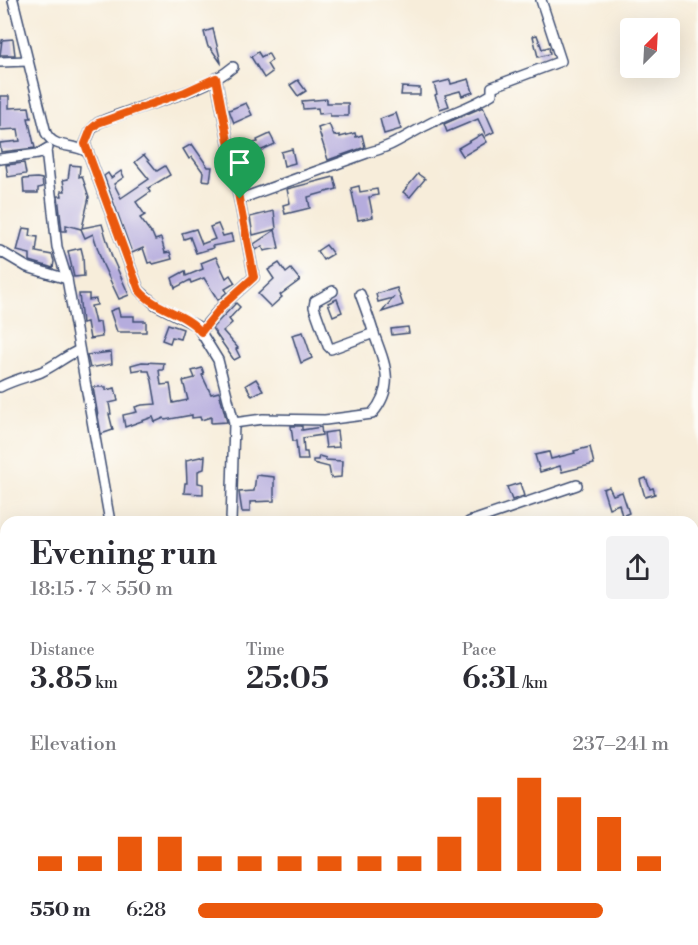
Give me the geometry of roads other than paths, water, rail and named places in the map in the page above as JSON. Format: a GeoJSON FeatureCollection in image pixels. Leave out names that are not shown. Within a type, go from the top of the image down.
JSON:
{"type":"FeatureCollection","features":[{"type":"Feature","properties":{"kind":"street"},"geometry":{"type":"LineString","coordinates":[[13,0],[49,140],[82,148],[87,152]]}},
{"type":"Feature","properties":{"kind":"street"},"geometry":{"type":"LineString","coordinates":[[240,199],[367,153],[387,148],[428,124],[474,106],[492,94],[492,87],[561,62],[541,0]]}},
{"type":"Feature","properties":{"kind":"street"},"geometry":{"type":"LineString","coordinates":[[0,62],[28,61]]}},
{"type":"Feature","properties":{"kind":"street"},"geometry":{"type":"LineString","coordinates":[[231,516],[234,423],[218,360],[197,326],[156,305],[139,290],[87,152],[86,139],[91,129],[98,123],[185,92],[225,74],[233,67]]}},
{"type":"Feature","properties":{"kind":"street"},"geometry":{"type":"LineString","coordinates":[[201,332],[223,305],[254,277],[216,78]]}},
{"type":"Feature","properties":{"kind":"street"},"geometry":{"type":"LineString","coordinates":[[0,159],[38,154],[55,142]]}},
{"type":"Feature","properties":{"kind":"street"},"geometry":{"type":"LineString","coordinates":[[46,150],[57,247],[67,279],[109,516]]}},
{"type":"Feature","properties":{"kind":"street"},"geometry":{"type":"LineString","coordinates":[[0,251],[27,267],[67,279]]}},
{"type":"Feature","properties":{"kind":"street"},"geometry":{"type":"LineString","coordinates":[[333,291],[315,301],[314,308],[328,346],[331,349],[374,333]]}},
{"type":"Feature","properties":{"kind":"street"},"geometry":{"type":"LineString","coordinates":[[234,423],[263,419],[325,420],[372,414],[381,404],[387,377],[386,361],[360,294]]}},
{"type":"Feature","properties":{"kind":"street"},"geometry":{"type":"LineString","coordinates":[[0,387],[43,371],[64,356],[79,350]]}},
{"type":"Feature","properties":{"kind":"street"},"geometry":{"type":"LineString","coordinates":[[487,516],[578,485]]}}]}
